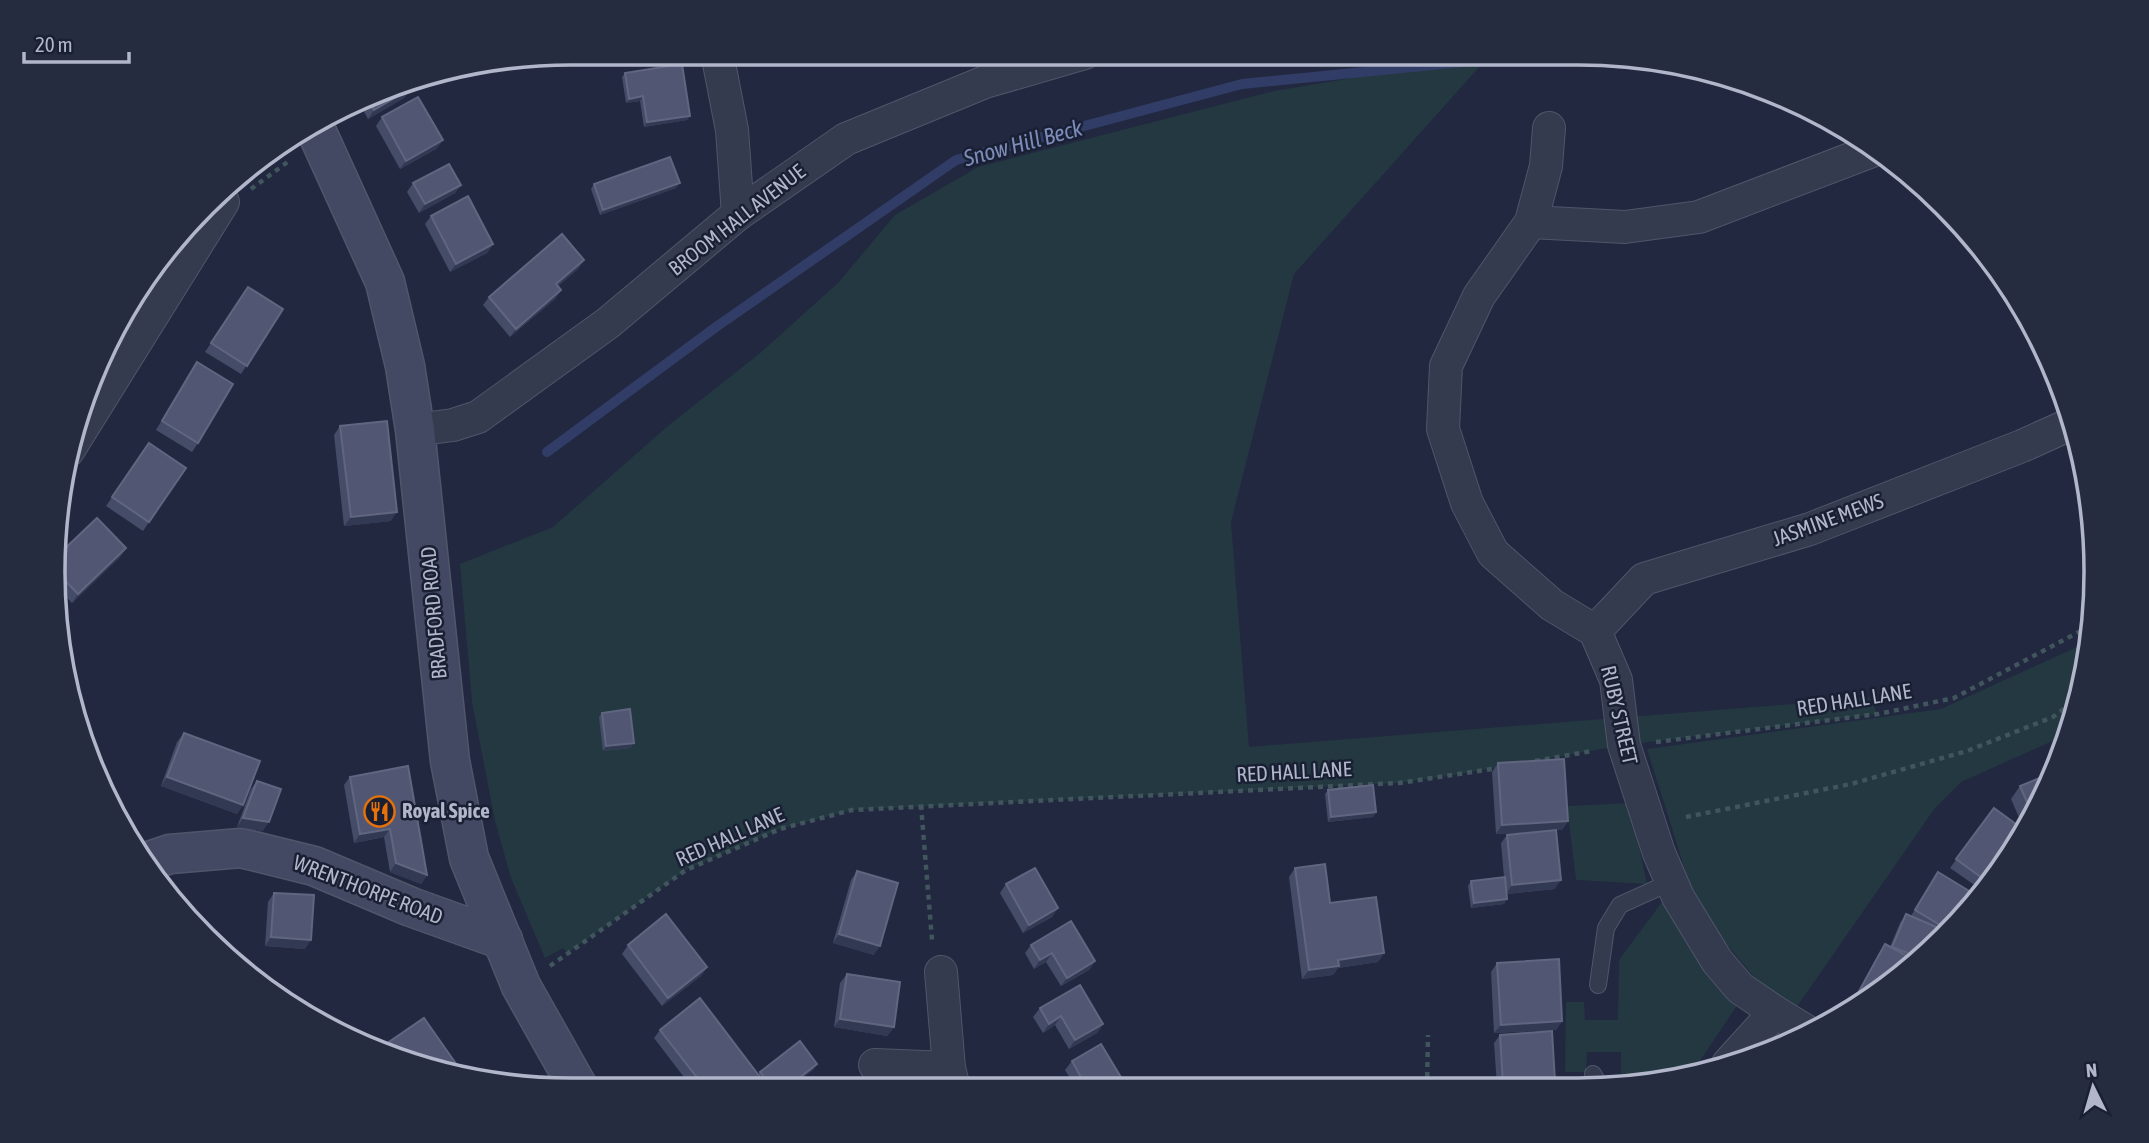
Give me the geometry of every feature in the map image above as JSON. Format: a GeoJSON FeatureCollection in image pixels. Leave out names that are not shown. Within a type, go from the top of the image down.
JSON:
{"type":"FeatureCollection","features":[{"type":"Feature","properties":{"kind":"street"},"geometry":{"type":"LineString","coordinates":[[719,65],[732,130],[738,214]]}},
{"type":"Feature","properties":{"kind":"street","name":"BROOM HALL AVENUE"},"geometry":{"type":"LineString","coordinates":[[415,430],[453,425],[478,417],[608,323],[738,214],[846,139],[985,82],[1044,65]]}},
{"type":"Feature","properties":{"kind":"street"},"geometry":{"type":"LineString","coordinates":[[1549,128],[1546,166],[1531,222],[1479,296],[1446,366],[1443,429],[1467,503],[1493,553],[1552,605],[1595,631]]}},
{"type":"Feature","properties":{"kind":"street","name":"BRADFORD ROAD"},"geometry":{"type":"LineString","coordinates":[[318,133],[385,282],[405,366],[415,430],[450,761],[469,858],[520,986],[573,1078]]}},
{"type":"Feature","properties":{"kind":"street"},"geometry":{"type":"LineString","coordinates":[[1531,222],[1625,227],[1699,217],[1864,154]]}},
{"type":"Feature","properties":{"kind":"street"},"geometry":{"type":"LineString","coordinates":[[91,412],[200,228],[214,212]]}},
{"type":"Feature","properties":{"kind":"street","name":"JASMINE MEWS"},"geometry":{"type":"LineString","coordinates":[[1595,631],[1644,579],[1810,529],[2063,428]]}},
{"type":"Feature","properties":{"kind":"street","name":"RUBY STREET"},"geometry":{"type":"LineString","coordinates":[[1595,631],[1616,680],[1624,745],[1671,882],[1717,961],[1740,988],[1800,1027]]}},
{"type":"Feature","properties":{"kind":"street","name":"WRENTHORPE ROAD"},"geometry":{"type":"LineString","coordinates":[[154,859],[170,854],[241,848],[314,866],[411,907],[503,940]]}},
{"type":"Feature","properties":{"kind":"street"},"geometry":{"type":"LineString","coordinates":[[875,1065],[951,1078],[941,972]]}},
{"type":"Feature","properties":{"kind":"street"},"geometry":{"type":"LineString","coordinates":[[1740,1051],[1775,1012]]}},
{"type":"Feature","properties":{"kind":"lane"},"geometry":{"type":"LineString","coordinates":[[1598,985],[1606,929],[1620,905],[1671,882]]}},
{"type":"Feature","properties":{"kind":"path"},"geometry":{"type":"LineString","coordinates":[[226,201],[246,193],[318,133]]}},
{"type":"Feature","properties":{"kind":"path","name":"RED HALL LANE"},"geometry":{"type":"LineString","coordinates":[[1528,762],[1624,745],[1878,714],[1954,698],[2081,631]]}},
{"type":"Feature","properties":{"kind":"path"},"geometry":{"type":"LineString","coordinates":[[1686,817],[1851,784],[1967,751],[2053,717],[2066,707]]}},
{"type":"Feature","properties":{"kind":"path","name":"RED HALL LANE"},"geometry":{"type":"LineString","coordinates":[[520,986],[686,870],[780,829],[852,810],[1399,783],[1501,767]]}},
{"type":"Feature","properties":{"kind":"path"},"geometry":{"type":"LineString","coordinates":[[921,805],[933,960],[941,972]]}},
{"type":"Feature","properties":{"kind":"path"},"geometry":{"type":"LineString","coordinates":[[1427,1078],[1428,1035]]}},
{"type":"Feature","properties":{"kind":"shaded area"},"geometry":{"type":"Polygon","coordinates":[[[1430,65],[1481,65],[1294,274],[1231,522],[1249,747],[1869,698],[1878,714],[1624,745],[1399,783],[852,810],[780,829],[686,870],[568,953],[563,948],[545,958],[511,878],[495,821],[472,702],[460,564],[553,527],[669,425],[759,354],[838,283],[895,215],[978,167],[1274,91],[1430,65]]]}},
{"type":"Feature","properties":{"kind":"shaded area"},"geometry":{"type":"Polygon","coordinates":[[[2079,646],[2067,703],[2055,740],[1961,782],[1935,808],[1796,1008],[1760,984],[1723,940],[1690,886],[1647,749],[1941,709],[2079,646]]]}},
{"type":"Feature","properties":{"kind":"shaded area"},"geometry":{"type":"Polygon","coordinates":[[[1630,803],[1647,884],[1576,880],[1567,806],[1630,803]]]}},
{"type":"Feature","properties":{"kind":"shaded area"},"geometry":{"type":"Polygon","coordinates":[[[1662,902],[1738,1004],[1698,1064],[1621,1076],[1621,1052],[1587,1052],[1586,1072],[1565,1072],[1566,1002],[1584,1002],[1585,1020],[1618,1020],[1619,960],[1662,902]]]}},
{"type":"Feature","properties":{"kind":"building"},"geometry":{"type":"Polygon","coordinates":[[[682,65],[690,116],[647,122],[643,96],[629,99],[625,73],[682,65]]]}},
{"type":"Feature","properties":{"kind":"building"},"geometry":{"type":"Polygon","coordinates":[[[398,96],[374,110],[372,106],[398,96]]]}},
{"type":"Feature","properties":{"kind":"building"},"geometry":{"type":"Polygon","coordinates":[[[418,97],[443,140],[406,161],[382,117],[418,97]]]}},
{"type":"Feature","properties":{"kind":"building"},"geometry":{"type":"Polygon","coordinates":[[[670,157],[680,183],[603,210],[594,184],[670,157]]]}},
{"type":"Feature","properties":{"kind":"building"},"geometry":{"type":"Polygon","coordinates":[[[449,164],[461,185],[425,204],[413,183],[449,164]]]}},
{"type":"Feature","properties":{"kind":"building"},"geometry":{"type":"Polygon","coordinates":[[[468,196],[493,244],[456,264],[431,216],[468,196]]]}},
{"type":"Feature","properties":{"kind":"building"},"geometry":{"type":"Polygon","coordinates":[[[562,234],[584,260],[556,284],[561,290],[516,329],[489,297],[562,234]]]}},
{"type":"Feature","properties":{"kind":"building"},"geometry":{"type":"Polygon","coordinates":[[[248,287],[283,309],[247,366],[211,343],[248,287]]]}},
{"type":"Feature","properties":{"kind":"building"},"geometry":{"type":"Polygon","coordinates":[[[197,362],[233,384],[198,443],[162,421],[197,362]]]}},
{"type":"Feature","properties":{"kind":"building"},"geometry":{"type":"Polygon","coordinates":[[[387,421],[397,512],[351,517],[340,426],[387,421]]]}},
{"type":"Feature","properties":{"kind":"building"},"geometry":{"type":"Polygon","coordinates":[[[149,443],[186,468],[149,522],[112,497],[149,443]]]}},
{"type":"Feature","properties":{"kind":"building"},"geometry":{"type":"Polygon","coordinates":[[[97,518],[126,548],[78,594],[65,581],[66,548],[97,518]]]}},
{"type":"Feature","properties":{"kind":"building"},"geometry":{"type":"Polygon","coordinates":[[[630,709],[634,743],[606,746],[602,713],[630,709]]]}},
{"type":"Feature","properties":{"kind":"building"},"geometry":{"type":"Polygon","coordinates":[[[184,733],[260,761],[243,805],[167,777],[184,733]]]}},
{"type":"Feature","properties":{"kind":"building"},"geometry":{"type":"Polygon","coordinates":[[[1564,759],[1568,821],[1502,825],[1498,763],[1564,759]]]}},
{"type":"Feature","properties":{"kind":"building","name":"Royal Spice"},"geometry":{"type":"Polygon","coordinates":[[[408,766],[427,875],[396,863],[390,829],[360,834],[350,777],[408,766]]]}},
{"type":"Feature","properties":{"kind":"building"},"geometry":{"type":"Polygon","coordinates":[[[2040,778],[2028,804],[2020,786],[2040,778]]]}},
{"type":"Feature","properties":{"kind":"building"},"geometry":{"type":"Polygon","coordinates":[[[257,781],[281,789],[269,822],[243,818],[257,781]]]}},
{"type":"Feature","properties":{"kind":"building"},"geometry":{"type":"Polygon","coordinates":[[[1373,785],[1376,812],[1331,817],[1328,790],[1373,785]]]}},
{"type":"Feature","properties":{"kind":"building"},"geometry":{"type":"Polygon","coordinates":[[[1994,808],[2016,824],[1982,878],[1956,859],[1994,808]]]}},
{"type":"Feature","properties":{"kind":"building"},"geometry":{"type":"Polygon","coordinates":[[[1556,830],[1561,880],[1512,885],[1507,835],[1556,830]]]}},
{"type":"Feature","properties":{"kind":"building"},"geometry":{"type":"Polygon","coordinates":[[[1325,864],[1330,903],[1376,897],[1384,953],[1338,960],[1339,966],[1309,970],[1295,868],[1325,864]]]}},
{"type":"Feature","properties":{"kind":"building"},"geometry":{"type":"Polygon","coordinates":[[[1035,868],[1058,908],[1029,925],[1006,884],[1035,868]]]}},
{"type":"Feature","properties":{"kind":"building"},"geometry":{"type":"Polygon","coordinates":[[[857,871],[898,883],[880,946],[839,934],[857,871]]]}},
{"type":"Feature","properties":{"kind":"building"},"geometry":{"type":"Polygon","coordinates":[[[1938,872],[1970,892],[1940,925],[1915,910],[1938,872]]]}},
{"type":"Feature","properties":{"kind":"building"},"geometry":{"type":"Polygon","coordinates":[[[1505,877],[1507,899],[1474,903],[1471,881],[1505,877]]]}},
{"type":"Feature","properties":{"kind":"building"},"geometry":{"type":"Polygon","coordinates":[[[274,893],[314,895],[311,940],[271,937],[274,893]]]}},
{"type":"Feature","properties":{"kind":"building"},"geometry":{"type":"Polygon","coordinates":[[[666,914],[707,967],[668,998],[628,945],[666,914]]]}},
{"type":"Feature","properties":{"kind":"building"},"geometry":{"type":"Polygon","coordinates":[[[1906,914],[1938,928],[1910,954],[1892,947],[1906,914]]]}},
{"type":"Feature","properties":{"kind":"building"},"geometry":{"type":"Polygon","coordinates":[[[1071,921],[1095,961],[1067,978],[1052,953],[1040,960],[1031,945],[1071,921]]]}},
{"type":"Feature","properties":{"kind":"building"},"geometry":{"type":"Polygon","coordinates":[[[1885,944],[1907,956],[1886,974],[1858,994],[1885,944]]]}},
{"type":"Feature","properties":{"kind":"building"},"geometry":{"type":"Polygon","coordinates":[[[1559,959],[1562,1021],[1501,1025],[1497,963],[1559,959]]]}},
{"type":"Feature","properties":{"kind":"building"},"geometry":{"type":"Polygon","coordinates":[[[847,974],[900,982],[894,1027],[840,1019],[847,974]]]}},
{"type":"Feature","properties":{"kind":"building"},"geometry":{"type":"Polygon","coordinates":[[[1080,985],[1103,1024],[1075,1040],[1061,1016],[1049,1024],[1040,1008],[1080,985]]]}},
{"type":"Feature","properties":{"kind":"building"},"geometry":{"type":"Polygon","coordinates":[[[700,998],[760,1077],[697,1078],[660,1030],[700,998]]]}},
{"type":"Feature","properties":{"kind":"building"},"geometry":{"type":"Polygon","coordinates":[[[424,1018],[457,1065],[440,1061],[387,1043],[424,1018]]]}},
{"type":"Feature","properties":{"kind":"building"},"geometry":{"type":"Polygon","coordinates":[[[1552,1031],[1555,1078],[1503,1078],[1500,1035],[1552,1031]]]}},
{"type":"Feature","properties":{"kind":"building"},"geometry":{"type":"Polygon","coordinates":[[[800,1041],[817,1064],[799,1078],[765,1078],[760,1072],[800,1041]]]}},
{"type":"Feature","properties":{"kind":"building"},"geometry":{"type":"Polygon","coordinates":[[[1101,1044],[1121,1078],[1081,1078],[1072,1061],[1101,1044]]]}},
{"type":"Feature","properties":{"kind":"waterway","name":"Snow Hill Beck"},"geometry":{"type":"LineString","coordinates":[[547,452],[716,327],[956,160],[1242,84],[1433,65]]}},
{"type":"Feature","properties":{"kind":"place","name":"Royal Spice"},"geometry":{"type":"Point","coordinates":[379,811]}}]}
